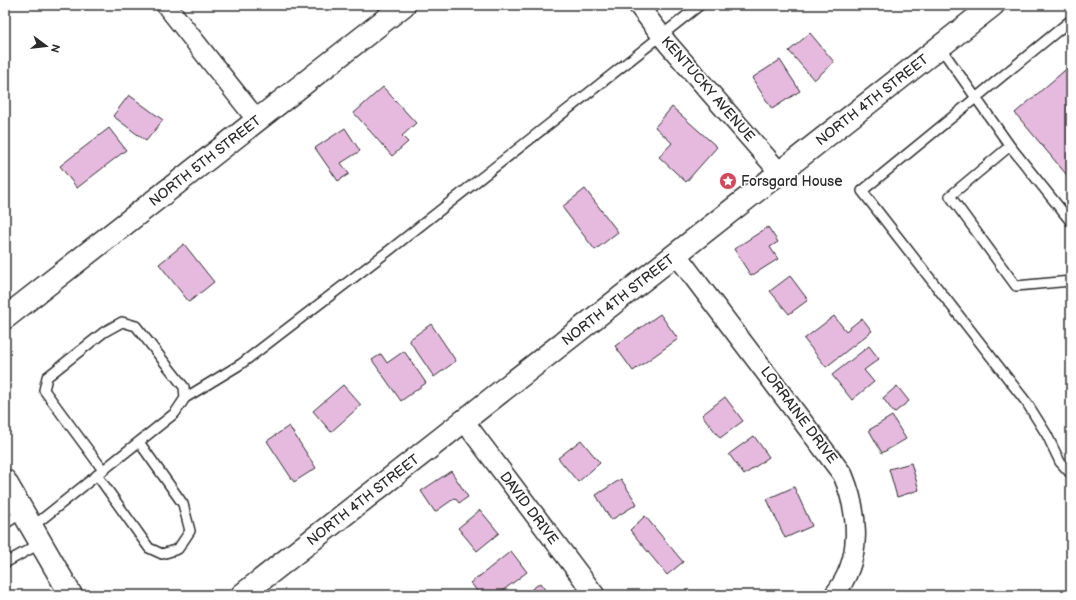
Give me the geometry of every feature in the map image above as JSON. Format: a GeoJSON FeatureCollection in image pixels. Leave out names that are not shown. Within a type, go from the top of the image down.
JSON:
{"type":"FeatureCollection","features":[{"type":"Feature","properties":{"kind":"main road","name":"NORTH 5TH STREET"},"geometry":{"type":"LineString","coordinates":[[5,318],[404,5]]}},
{"type":"Feature","properties":{"kind":"main road","name":"NORTH 4TH STREET"},"geometry":{"type":"LineString","coordinates":[[242,595],[993,5]]}},
{"type":"Feature","properties":{"kind":"main road"},"geometry":{"type":"LineString","coordinates":[[5,481],[71,595]]}},
{"type":"Feature","properties":{"kind":"street"},"geometry":{"type":"LineString","coordinates":[[166,5],[257,120]]}},
{"type":"Feature","properties":{"kind":"street","name":"KENTUCKY AVENUE"},"geometry":{"type":"LineString","coordinates":[[638,5],[661,35],[780,172]]}},
{"type":"Feature","properties":{"kind":"street","name":"LORRAINE DRIVE"},"geometry":{"type":"LineString","coordinates":[[676,254],[832,458],[843,475],[852,495],[856,518],[856,536],[848,570],[834,595]]}},
{"type":"Feature","properties":{"kind":"street","name":"DAVID DRIVE"},"geometry":{"type":"LineString","coordinates":[[464,421],[595,595]]}},
{"type":"Feature","properties":{"kind":"lane"},"geometry":{"type":"LineString","coordinates":[[5,563],[32,527],[175,413],[185,398],[240,364],[391,249],[700,5]]}},
{"type":"Feature","properties":{"kind":"lane"},"geometry":{"type":"LineString","coordinates":[[1071,20],[862,191],[1027,404],[1047,435],[1060,462],[1071,474]]}},
{"type":"Feature","properties":{"kind":"lane"},"geometry":{"type":"LineString","coordinates":[[940,47],[1010,146],[1071,222]]}},
{"type":"Feature","properties":{"kind":"lane"},"geometry":{"type":"LineString","coordinates":[[1010,146],[950,196],[1016,286],[1071,281]]}},
{"type":"Feature","properties":{"kind":"lane"},"geometry":{"type":"LineString","coordinates":[[139,442],[183,504],[190,531],[178,549],[162,554],[149,548],[44,390],[47,377],[104,332],[122,322],[136,326],[184,387],[185,398]]}},
{"type":"Feature","properties":{"kind":"lane"},"geometry":{"type":"LineString","coordinates":[[5,524],[32,527]]}},
{"type":"Feature","properties":{"kind":"building"},"geometry":{"type":"Polygon","coordinates":[[[810,33],[834,62],[814,80],[789,51],[810,33]]]}},
{"type":"Feature","properties":{"kind":"building"},"geometry":{"type":"Polygon","coordinates":[[[780,60],[800,91],[772,109],[752,78],[780,60]]]}},
{"type":"Feature","properties":{"kind":"building"},"geometry":{"type":"Polygon","coordinates":[[[1071,65],[1071,180],[1015,113],[1071,65]]]}},
{"type":"Feature","properties":{"kind":"building"},"geometry":{"type":"Polygon","coordinates":[[[383,87],[416,123],[402,136],[408,142],[392,156],[354,113],[383,87]]]}},
{"type":"Feature","properties":{"kind":"building"},"geometry":{"type":"Polygon","coordinates":[[[129,95],[163,120],[146,141],[113,116],[129,95]]]}},
{"type":"Feature","properties":{"kind":"building"},"geometry":{"type":"Polygon","coordinates":[[[672,107],[717,147],[686,182],[659,157],[672,143],[655,127],[672,107]]]}},
{"type":"Feature","properties":{"kind":"building"},"geometry":{"type":"Polygon","coordinates":[[[109,128],[126,150],[77,188],[60,166],[109,128]]]}},
{"type":"Feature","properties":{"kind":"building"},"geometry":{"type":"Polygon","coordinates":[[[345,128],[360,151],[341,163],[349,174],[338,181],[315,148],[345,128]]]}},
{"type":"Feature","properties":{"kind":"building"},"geometry":{"type":"Polygon","coordinates":[[[585,189],[618,232],[595,250],[562,207],[585,189]]]}},
{"type":"Feature","properties":{"kind":"building"},"geometry":{"type":"Polygon","coordinates":[[[768,227],[778,242],[770,247],[778,259],[751,276],[734,249],[768,227]]]}},
{"type":"Feature","properties":{"kind":"building"},"geometry":{"type":"Polygon","coordinates":[[[184,244],[214,282],[189,302],[159,264],[184,244]]]}},
{"type":"Feature","properties":{"kind":"building"},"geometry":{"type":"Polygon","coordinates":[[[790,276],[808,300],[789,314],[770,291],[790,276]]]}},
{"type":"Feature","properties":{"kind":"building"},"geometry":{"type":"Polygon","coordinates":[[[660,314],[678,339],[633,371],[615,346],[660,314]]]}},
{"type":"Feature","properties":{"kind":"building"},"geometry":{"type":"Polygon","coordinates":[[[834,316],[846,331],[862,318],[872,331],[826,367],[804,339],[834,316]]]}},
{"type":"Feature","properties":{"kind":"building"},"geometry":{"type":"Polygon","coordinates":[[[431,324],[456,361],[434,377],[409,340],[431,324]]]}},
{"type":"Feature","properties":{"kind":"building"},"geometry":{"type":"Polygon","coordinates":[[[869,346],[879,359],[864,370],[874,382],[852,400],[832,375],[869,346]]]}},
{"type":"Feature","properties":{"kind":"building"},"geometry":{"type":"Polygon","coordinates":[[[404,351],[426,383],[401,401],[372,360],[381,354],[387,363],[404,351]]]}},
{"type":"Feature","properties":{"kind":"building"},"geometry":{"type":"Polygon","coordinates":[[[343,385],[361,405],[331,432],[313,411],[343,385]]]}},
{"type":"Feature","properties":{"kind":"building"},"geometry":{"type":"Polygon","coordinates":[[[897,386],[909,401],[894,413],[883,398],[897,386]]]}},
{"type":"Feature","properties":{"kind":"building"},"geometry":{"type":"Polygon","coordinates":[[[725,397],[743,421],[720,438],[702,415],[725,397]]]}},
{"type":"Feature","properties":{"kind":"building"},"geometry":{"type":"Polygon","coordinates":[[[892,416],[906,439],[882,453],[869,430],[892,416]]]}},
{"type":"Feature","properties":{"kind":"building"},"geometry":{"type":"Polygon","coordinates":[[[289,426],[316,468],[294,482],[267,441],[289,426]]]}},
{"type":"Feature","properties":{"kind":"building"},"geometry":{"type":"Polygon","coordinates":[[[754,436],[769,457],[744,475],[729,454],[754,436]]]}},
{"type":"Feature","properties":{"kind":"building"},"geometry":{"type":"Polygon","coordinates":[[[581,440],[600,463],[578,482],[558,458],[581,440]]]}},
{"type":"Feature","properties":{"kind":"building"},"geometry":{"type":"Polygon","coordinates":[[[911,463],[919,490],[897,497],[889,469],[911,463]]]}},
{"type":"Feature","properties":{"kind":"building"},"geometry":{"type":"Polygon","coordinates":[[[451,471],[468,497],[459,503],[455,498],[435,512],[421,491],[451,471]]]}},
{"type":"Feature","properties":{"kind":"building"},"geometry":{"type":"Polygon","coordinates":[[[621,479],[637,504],[611,520],[596,495],[621,479]]]}},
{"type":"Feature","properties":{"kind":"building"},"geometry":{"type":"Polygon","coordinates":[[[794,487],[812,526],[785,538],[767,499],[794,487]]]}},
{"type":"Feature","properties":{"kind":"building"},"geometry":{"type":"Polygon","coordinates":[[[480,510],[499,533],[477,551],[458,528],[480,510]]]}},
{"type":"Feature","properties":{"kind":"building"},"geometry":{"type":"Polygon","coordinates":[[[645,516],[683,562],[667,575],[630,530],[645,516]]]}},
{"type":"Feature","properties":{"kind":"building"},"geometry":{"type":"Polygon","coordinates":[[[511,551],[527,572],[497,595],[480,595],[471,583],[511,551]]]}},
{"type":"Feature","properties":{"kind":"building"},"geometry":{"type":"Polygon","coordinates":[[[540,583],[549,595],[524,595],[540,583]]]}},
{"type":"Feature","properties":{"kind":"place","name":"Forsgard House"},"geometry":{"type":"Point","coordinates":[728,181]}}]}
